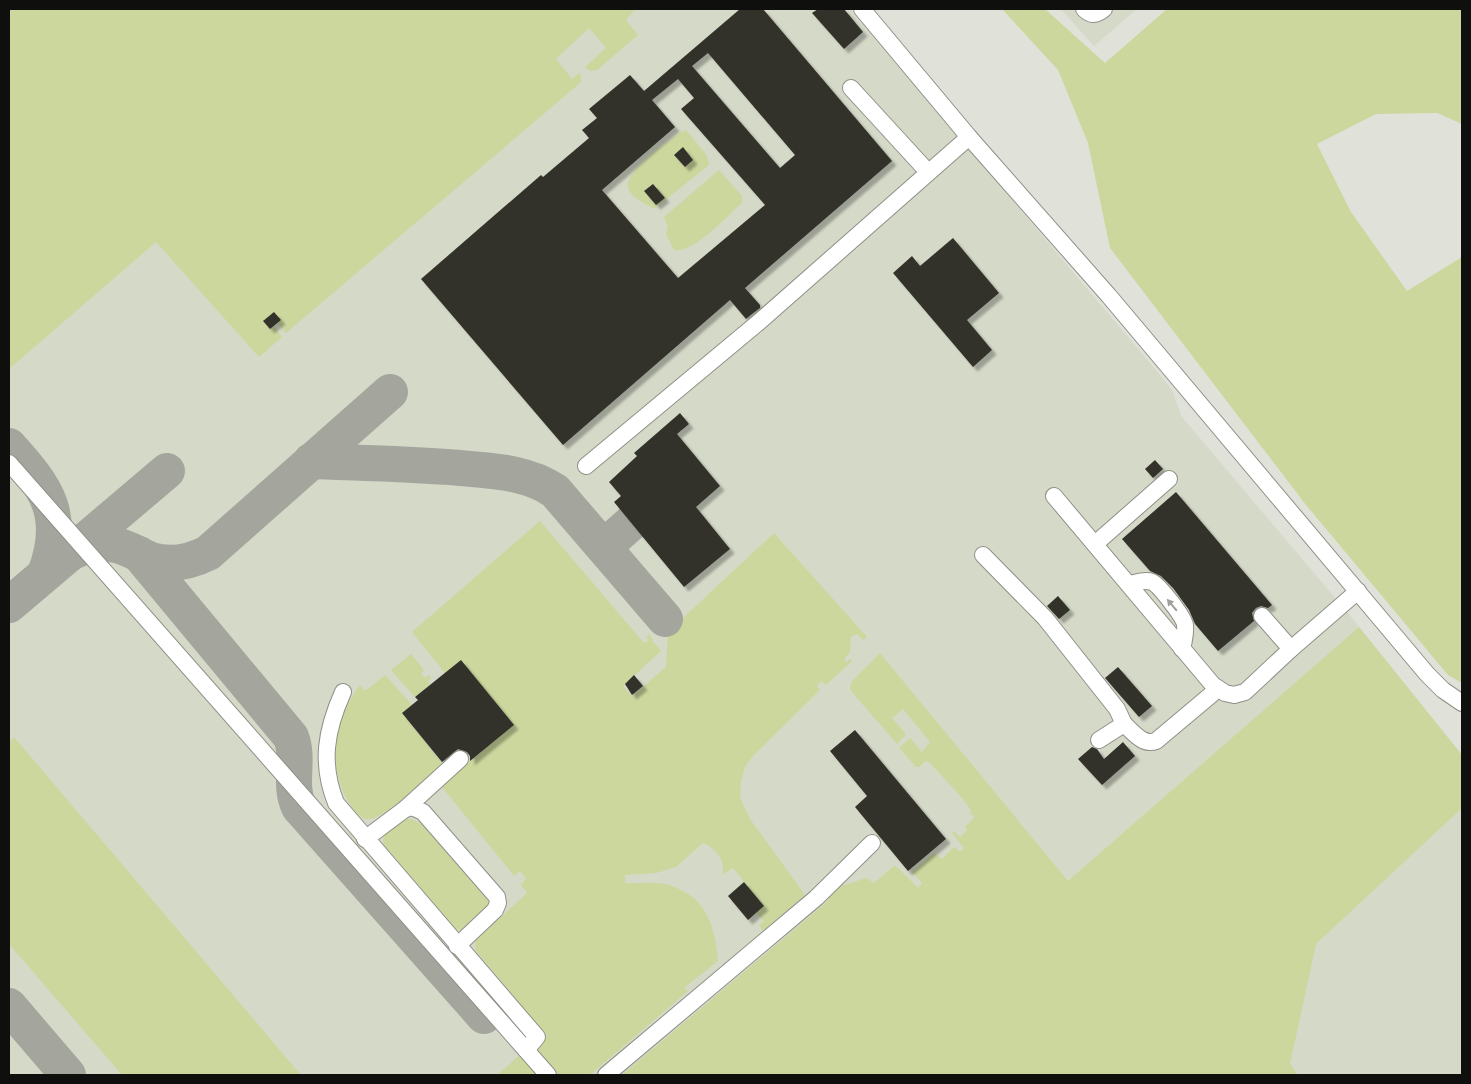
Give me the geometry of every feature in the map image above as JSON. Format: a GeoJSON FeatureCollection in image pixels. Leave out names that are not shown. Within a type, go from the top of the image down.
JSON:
{"type":"FeatureCollection","features":[{"type":"Feature","properties":{"kind":"street"},"geometry":{"type":"LineString","coordinates":[[862,9],[969,137],[1109,296],[1427,674],[1443,690],[1462,703]]}},
{"type":"Feature","properties":{"kind":"street"},"geometry":{"type":"LineString","coordinates":[[1084,9],[1090,14],[1096,14],[1104,9]]}},
{"type":"Feature","properties":{"kind":"street"},"geometry":{"type":"LineString","coordinates":[[851,88],[928,172]]}},
{"type":"Feature","properties":{"kind":"street"},"geometry":{"type":"LineString","coordinates":[[586,466],[759,322],[969,137]]}},
{"type":"Feature","properties":{"kind":"street"},"geometry":{"type":"LineString","coordinates":[[9,463],[548,1075]]}},
{"type":"Feature","properties":{"kind":"street"},"geometry":{"type":"LineString","coordinates":[[1095,544],[1169,479]]}},
{"type":"Feature","properties":{"kind":"street"},"geometry":{"type":"LineString","coordinates":[[1054,496],[1217,690],[1234,694],[1245,692],[1358,591]]}},
{"type":"Feature","properties":{"kind":"street"},"geometry":{"type":"LineString","coordinates":[[983,555],[1045,618],[1117,709],[1124,724],[1142,740],[1152,743],[1217,690]]}},
{"type":"Feature","properties":{"kind":"street"},"geometry":{"type":"LineString","coordinates":[[1262,616],[1291,649]]}},
{"type":"Feature","properties":{"kind":"street"},"geometry":{"type":"LineString","coordinates":[[343,692],[334,712],[326,752],[330,788],[336,803],[537,1037],[526,1050]]}},
{"type":"Feature","properties":{"kind":"street"},"geometry":{"type":"LineString","coordinates":[[1099,740],[1124,724]]}},
{"type":"Feature","properties":{"kind":"street"},"geometry":{"type":"LineString","coordinates":[[365,839],[423,794],[460,759]]}},
{"type":"Feature","properties":{"kind":"street"},"geometry":{"type":"LineString","coordinates":[[423,794],[422,804],[427,816]]}},
{"type":"Feature","properties":{"kind":"street"},"geometry":{"type":"LineString","coordinates":[[405,809],[416,808],[427,816],[497,897],[498,903],[495,910],[457,946]]}},
{"type":"Feature","properties":{"kind":"street"},"geometry":{"type":"LineString","coordinates":[[606,1075],[816,898],[872,843]]}},
{"type":"Feature","properties":{"kind":"shaded area"},"geometry":{"type":"Polygon","coordinates":[[[9,9],[850,9],[1162,377],[1172,390],[1182,417],[1348,613],[1462,755],[1462,1075],[9,1075],[9,9]]]}},
{"type":"Feature","properties":{"kind":"shaded area"},"geometry":{"type":"Polygon","coordinates":[[[1061,9],[1137,9],[1094,46],[1061,9]]]}},
{"type":"Feature","properties":{"kind":"green space"},"geometry":{"type":"Polygon","coordinates":[[[9,9],[635,9],[626,20],[638,35],[597,70],[590,71],[585,67],[606,48],[589,28],[556,59],[572,79],[579,73],[581,75],[579,84],[286,333],[277,323],[263,321],[270,329],[274,326],[282,337],[259,357],[156,242],[9,369],[9,9]]]}},
{"type":"Feature","properties":{"kind":"green space"},"geometry":{"type":"Polygon","coordinates":[[[1002,9],[1045,9],[1105,63],[1167,9],[1462,9],[1462,124],[1437,113],[1376,114],[1317,144],[1351,212],[1407,291],[1462,257],[1462,683],[1448,675],[1306,505],[1110,248],[1088,143],[1058,70],[1002,9]]]}},
{"type":"Feature","properties":{"kind":"green space"},"geometry":{"type":"Polygon","coordinates":[[[686,130],[707,156],[709,165],[654,209],[634,196],[629,190],[628,183],[638,167],[647,158],[686,130]]]}},
{"type":"Feature","properties":{"kind":"green space"},"geometry":{"type":"Polygon","coordinates":[[[719,170],[742,196],[742,203],[700,240],[682,250],[674,250],[666,234],[668,226],[664,217],[719,170]]]}},
{"type":"Feature","properties":{"kind":"green space"},"geometry":{"type":"Polygon","coordinates":[[[540,521],[644,643],[649,640],[646,636],[649,634],[654,644],[661,651],[623,686],[632,696],[666,667],[668,632],[774,533],[867,637],[863,640],[857,634],[851,637],[850,652],[844,659],[847,662],[850,659],[852,661],[826,685],[821,681],[817,686],[820,690],[753,756],[745,767],[741,781],[740,798],[750,819],[805,895],[763,931],[759,925],[764,921],[756,913],[764,906],[733,868],[722,875],[723,865],[719,856],[712,848],[703,843],[676,867],[656,873],[625,875],[625,883],[665,884],[690,895],[699,903],[705,912],[714,935],[718,961],[684,988],[688,991],[590,1075],[559,1075],[536,1048],[547,1036],[476,951],[475,941],[527,893],[521,885],[526,878],[520,871],[514,876],[442,787],[513,725],[445,673],[412,632],[540,521]]]}},
{"type":"Feature","properties":{"kind":"green space"},"geometry":{"type":"Polygon","coordinates":[[[1359,627],[1462,755],[1462,808],[1316,944],[1290,1064],[1298,1075],[622,1075],[828,901],[829,896],[838,883],[845,885],[866,878],[874,883],[894,866],[918,888],[922,883],[912,872],[934,853],[942,859],[954,847],[960,852],[964,848],[952,833],[954,831],[960,837],[967,830],[965,827],[974,818],[970,814],[972,812],[963,799],[929,762],[926,761],[919,767],[916,767],[899,748],[910,738],[922,752],[930,742],[903,709],[892,718],[906,734],[897,744],[850,688],[852,681],[880,653],[1068,881],[1359,627]]]}},
{"type":"Feature","properties":{"kind":"green space"},"geometry":{"type":"Polygon","coordinates":[[[411,654],[424,670],[421,674],[425,678],[429,675],[431,678],[428,681],[430,684],[415,697],[391,670],[411,654]]]}},
{"type":"Feature","properties":{"kind":"green space"},"geometry":{"type":"Polygon","coordinates":[[[385,675],[412,705],[402,713],[442,763],[397,804],[377,817],[366,819],[358,814],[344,794],[337,771],[335,747],[340,723],[346,708],[360,685],[364,690],[368,689],[385,675]]]}},
{"type":"Feature","properties":{"kind":"green space"},"geometry":{"type":"Polygon","coordinates":[[[14,737],[301,1075],[122,1075],[9,944],[9,742],[14,737]]]}},
{"type":"Feature","properties":{"kind":"green space"},"geometry":{"type":"Polygon","coordinates":[[[403,819],[411,819],[422,824],[489,902],[483,912],[461,930],[456,929],[383,844],[384,835],[403,819]]]}},
{"type":"Feature","properties":{"kind":"green space"},"geometry":{"type":"Polygon","coordinates":[[[521,1054],[540,1075],[497,1075],[521,1054]]]}},
{"type":"Feature","properties":{"kind":"building"},"geometry":{"type":"Polygon","coordinates":[[[740,9],[763,9],[892,161],[745,288],[760,305],[760,308],[746,319],[730,300],[563,445],[421,279],[541,175],[543,177],[589,138],[582,130],[597,118],[589,109],[630,75],[644,91],[740,9]],[[708,53],[692,66],[780,168],[795,155],[708,53]],[[678,79],[652,100],[675,127],[602,190],[678,278],[765,205],[681,109],[694,98],[678,79]]]}},
{"type":"Feature","properties":{"kind":"building"},"geometry":{"type":"Polygon","coordinates":[[[818,9],[844,9],[863,32],[844,49],[812,13],[818,9]]]}},
{"type":"Feature","properties":{"kind":"building"},"geometry":{"type":"Polygon","coordinates":[[[683,147],[693,160],[685,167],[674,155],[683,147]]]}},
{"type":"Feature","properties":{"kind":"building"},"geometry":{"type":"Polygon","coordinates":[[[653,184],[665,198],[656,205],[644,191],[653,184]]]}},
{"type":"Feature","properties":{"kind":"building"},"geometry":{"type":"Polygon","coordinates":[[[953,238],[999,293],[967,320],[992,350],[973,367],[893,273],[912,256],[920,266],[953,238]]]}},
{"type":"Feature","properties":{"kind":"building"},"geometry":{"type":"Polygon","coordinates":[[[274,312],[281,320],[270,329],[263,321],[274,312]]]}},
{"type":"Feature","properties":{"kind":"building"},"geometry":{"type":"Polygon","coordinates":[[[680,413],[689,424],[677,434],[720,486],[696,507],[730,549],[684,587],[614,502],[621,496],[609,482],[637,456],[634,453],[680,413]]]}},
{"type":"Feature","properties":{"kind":"building"},"geometry":{"type":"Polygon","coordinates":[[[1155,460],[1163,469],[1153,478],[1145,469],[1155,460]]]}},
{"type":"Feature","properties":{"kind":"building"},"geometry":{"type":"Polygon","coordinates":[[[1176,492],[1272,605],[1268,608],[1261,606],[1256,608],[1252,613],[1254,621],[1218,651],[1195,624],[1189,610],[1173,588],[1161,576],[1150,571],[1122,539],[1176,492]]]}},
{"type":"Feature","properties":{"kind":"building"},"geometry":{"type":"Polygon","coordinates":[[[1058,596],[1070,610],[1059,619],[1047,606],[1058,596]]]}},
{"type":"Feature","properties":{"kind":"building"},"geometry":{"type":"Polygon","coordinates":[[[461,660],[514,725],[470,761],[470,756],[467,752],[458,749],[442,762],[402,713],[418,700],[415,697],[461,660]]]}},
{"type":"Feature","properties":{"kind":"building"},"geometry":{"type":"Polygon","coordinates":[[[1118,667],[1152,706],[1139,717],[1105,678],[1118,667]]]}},
{"type":"Feature","properties":{"kind":"building"},"geometry":{"type":"Polygon","coordinates":[[[634,675],[643,686],[632,695],[625,684],[634,675]]]}},
{"type":"Feature","properties":{"kind":"building"},"geometry":{"type":"Polygon","coordinates":[[[855,730],[946,839],[908,871],[855,807],[867,796],[830,751],[855,730]]]}},
{"type":"Feature","properties":{"kind":"building"},"geometry":{"type":"Polygon","coordinates":[[[1123,742],[1135,756],[1102,785],[1078,759],[1092,747],[1097,749],[1104,759],[1123,742]]]}},
{"type":"Feature","properties":{"kind":"building"},"geometry":{"type":"Polygon","coordinates":[[[744,882],[764,906],[748,920],[728,896],[744,882]]]}},
{"type":"Feature","properties":{"kind":"taxiway"},"geometry":{"type":"LineString","coordinates":[[70,553],[92,545],[107,544],[122,547],[151,560],[166,563],[187,561],[208,553],[390,392]]}},
{"type":"Feature","properties":{"kind":"taxiway"},"geometry":{"type":"LineString","coordinates":[[9,446],[34,475],[50,504],[54,535],[45,574]]}},
{"type":"Feature","properties":{"kind":"taxiway"},"geometry":{"type":"LineString","coordinates":[[311,461],[485,470],[533,480],[555,491],[665,619]]}},
{"type":"Feature","properties":{"kind":"taxiway"},"geometry":{"type":"LineString","coordinates":[[9,605],[167,471]]}},
{"type":"Feature","properties":{"kind":"taxiway"},"geometry":{"type":"LineString","coordinates":[[604,547],[631,523]]}},
{"type":"Feature","properties":{"kind":"taxiway"},"geometry":{"type":"LineString","coordinates":[[139,554],[291,737],[294,754],[294,790],[299,807],[484,1016]]}},
{"type":"Feature","properties":{"kind":"taxiway"},"geometry":{"type":"LineString","coordinates":[[9,1006],[68,1075]]}}]}
